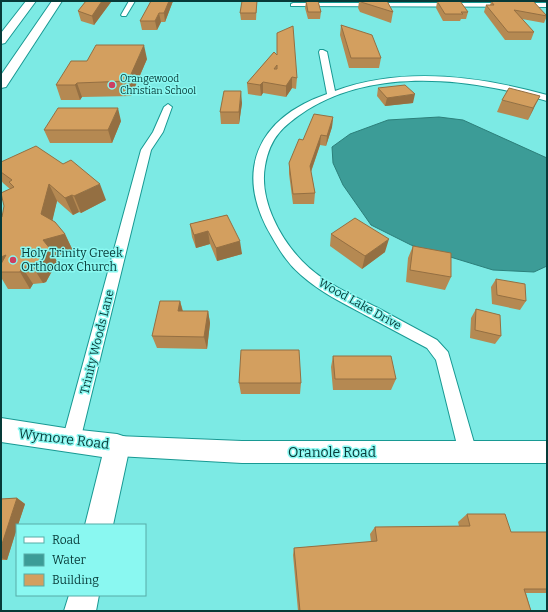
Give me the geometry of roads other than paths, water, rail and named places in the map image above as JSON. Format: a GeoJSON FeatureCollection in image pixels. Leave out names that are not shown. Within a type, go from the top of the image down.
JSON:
{"type":"FeatureCollection","features":[{"type":"Feature","properties":{"kind":"highway"},"geometry":{"type":"LineString","coordinates":[[1,41],[31,1]]}},
{"type":"Feature","properties":{"kind":"highway"},"geometry":{"type":"LineString","coordinates":[[1,84],[57,1]]}},
{"type":"Feature","properties":{"kind":"main road","name":"Wymore Road"},"geometry":{"type":"LineString","coordinates":[[1,430],[71,441],[117,446],[99,524]]}},
{"type":"Feature","properties":{"kind":"main road"},"geometry":{"type":"LineString","coordinates":[[80,611],[84,596]]}},
{"type":"Feature","properties":{"kind":"street"},"geometry":{"type":"LineString","coordinates":[[124,15],[132,1]]}},
{"type":"Feature","properties":{"kind":"street"},"geometry":{"type":"LineString","coordinates":[[543,1],[547,5]]}},
{"type":"Feature","properties":{"kind":"street"},"geometry":{"type":"LineString","coordinates":[[293,6],[410,3],[547,5]]}},
{"type":"Feature","properties":{"kind":"street"},"geometry":{"type":"LineString","coordinates":[[323,52],[331,94]]}},
{"type":"Feature","properties":{"kind":"street","name":"Wood Lake Drive"},"geometry":{"type":"LineString","coordinates":[[468,453],[443,358],[432,344],[319,282],[291,257],[274,230],[261,203],[258,185],[258,169],[264,149],[273,132],[282,122],[312,102],[331,94],[370,84],[394,80],[441,79],[499,86],[547,98]]}},
{"type":"Feature","properties":{"kind":"street","name":"Trinity Woods Lane"},"geometry":{"type":"LineString","coordinates":[[71,441],[146,150],[158,132],[168,107]]}},
{"type":"Feature","properties":{"kind":"street","name":"Oranole Road"},"geometry":{"type":"LineString","coordinates":[[117,446],[242,452],[547,452]]}},
{"type":"Feature","properties":{"kind":"water"},"geometry":{"type":"Polygon","coordinates":[[[439,117],[463,120],[547,158],[547,266],[534,272],[493,270],[411,245],[371,225],[343,185],[333,163],[332,147],[350,134],[388,120],[439,117]]]}},
{"type":"Feature","properties":{"kind":"place","name":"Orangewood Christian School"},"geometry":{"type":"Point","coordinates":[112,85]}},
{"type":"Feature","properties":{"kind":"place","name":"Holy Trinity Greek Orthodox Church"},"geometry":{"type":"Point","coordinates":[13,260]}}]}
